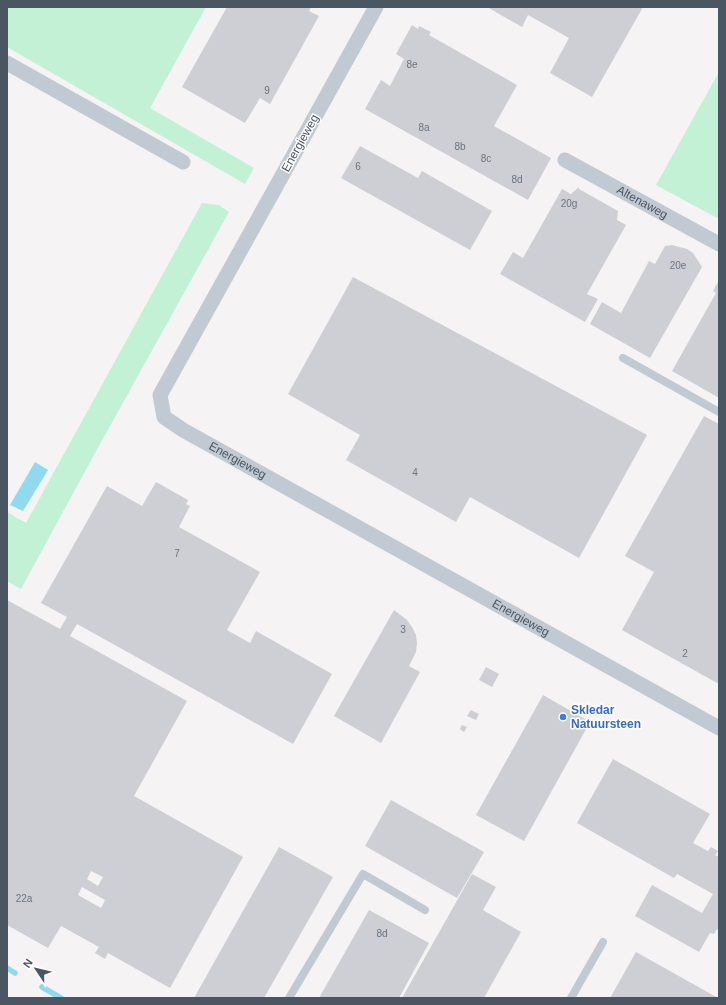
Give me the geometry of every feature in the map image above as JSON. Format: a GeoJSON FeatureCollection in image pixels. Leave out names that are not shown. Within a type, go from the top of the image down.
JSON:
{"type":"FeatureCollection","features":[{"type":"Feature","properties":{"kind":"street","name":"Energieweg"},"geometry":{"type":"LineString","coordinates":[[376,7],[160,395],[164,417],[197,438],[719,728]]}},
{"type":"Feature","properties":{"kind":"street"},"geometry":{"type":"LineString","coordinates":[[7,63],[183,162]]}},
{"type":"Feature","properties":{"kind":"street","name":"Altenaweg"},"geometry":{"type":"LineString","coordinates":[[564,160],[719,244]]}},
{"type":"Feature","properties":{"kind":"lane"},"geometry":{"type":"LineString","coordinates":[[623,358],[719,412]]}},
{"type":"Feature","properties":{"kind":"lane"},"geometry":{"type":"LineString","coordinates":[[289,998],[363,874],[426,910]]}},
{"type":"Feature","properties":{"kind":"lane"},"geometry":{"type":"LineString","coordinates":[[572,998],[603,942]]}},
{"type":"Feature","properties":{"kind":"green space"},"geometry":{"type":"Polygon","coordinates":[[[7,7],[206,7],[150,108],[254,168],[245,184],[7,47],[7,7]]]}},
{"type":"Feature","properties":{"kind":"green space"},"geometry":{"type":"Polygon","coordinates":[[[719,72],[719,219],[656,185],[719,72]]]}},
{"type":"Feature","properties":{"kind":"green space"},"geometry":{"type":"Polygon","coordinates":[[[202,203],[219,205],[229,212],[21,589],[7,581],[7,512],[26,523],[202,203]]]}},
{"type":"Feature","properties":{"kind":"water"},"geometry":{"type":"Polygon","coordinates":[[[35,462],[48,470],[23,511],[10,505],[35,462]]]}},
{"type":"Feature","properties":{"kind":"building"},"geometry":{"type":"Polygon","coordinates":[[[227,7],[311,7],[309,11],[319,16],[270,104],[260,98],[245,123],[182,87],[227,7]]]}},
{"type":"Feature","properties":{"kind":"building"},"geometry":{"type":"Polygon","coordinates":[[[487,7],[643,7],[592,97],[550,73],[569,38],[528,15],[522,27],[487,7]]]}},
{"type":"Feature","properties":{"kind":"building"},"geometry":{"type":"Polygon","coordinates":[[[412,25],[418,29],[419,26],[431,32],[429,35],[517,85],[494,126],[551,158],[528,200],[365,109],[381,80],[390,86],[404,59],[396,54],[412,25]]]}},
{"type":"Feature","properties":{"kind":"building"},"geometry":{"type":"Polygon","coordinates":[[[360,146],[418,178],[422,171],[492,211],[470,250],[341,178],[360,146]]]}},
{"type":"Feature","properties":{"kind":"building"},"geometry":{"type":"Polygon","coordinates":[[[579,187],[579,189],[618,211],[617,220],[626,225],[587,294],[598,299],[585,322],[500,274],[513,252],[523,258],[562,189],[571,194],[579,187]]]}},
{"type":"Feature","properties":{"kind":"building"},"geometry":{"type":"Polygon","coordinates":[[[672,245],[687,249],[693,253],[702,267],[650,358],[590,324],[602,302],[621,313],[649,261],[655,264],[665,246],[672,245]]]}},
{"type":"Feature","properties":{"kind":"building"},"geometry":{"type":"Polygon","coordinates":[[[353,277],[647,435],[579,558],[470,497],[456,522],[346,460],[360,435],[288,394],[353,277]]]}},
{"type":"Feature","properties":{"kind":"building"},"geometry":{"type":"Polygon","coordinates":[[[719,280],[719,398],[672,371],[716,293],[713,291],[719,280]]]}},
{"type":"Feature","properties":{"kind":"building"},"geometry":{"type":"Polygon","coordinates":[[[704,416],[719,424],[719,684],[622,630],[654,572],[625,556],[704,416]]]}},
{"type":"Feature","properties":{"kind":"building"},"geometry":{"type":"Polygon","coordinates":[[[156,482],[188,500],[186,504],[190,506],[179,527],[260,572],[227,630],[250,643],[256,631],[332,674],[293,744],[77,624],[70,636],[187,701],[134,796],[243,857],[170,988],[108,953],[105,959],[95,953],[99,947],[61,926],[48,948],[7,925],[7,600],[60,629],[67,617],[41,603],[107,486],[142,506],[156,482]],[[91,871],[87,879],[98,886],[103,877],[91,871]],[[82,887],[78,895],[101,908],[105,900],[82,887]]]}},
{"type":"Feature","properties":{"kind":"building"},"geometry":{"type":"Polygon","coordinates":[[[394,610],[407,620],[416,635],[416,652],[409,666],[420,672],[381,743],[334,716],[394,610]]]}},
{"type":"Feature","properties":{"kind":"building"},"geometry":{"type":"Polygon","coordinates":[[[486,667],[499,674],[492,687],[479,680],[486,667]]]}},
{"type":"Feature","properties":{"kind":"building"},"geometry":{"type":"Polygon","coordinates":[[[543,695],[590,722],[524,841],[476,815],[543,695]]]}},
{"type":"Feature","properties":{"kind":"building"},"geometry":{"type":"Polygon","coordinates":[[[471,710],[479,714],[476,720],[467,716],[471,710]]]}},
{"type":"Feature","properties":{"kind":"building"},"geometry":{"type":"Polygon","coordinates":[[[462,725],[467,727],[464,732],[460,729],[462,725]]]}},
{"type":"Feature","properties":{"kind":"building"},"geometry":{"type":"Polygon","coordinates":[[[613,759],[710,814],[693,843],[708,851],[711,847],[718,851],[715,855],[719,857],[719,931],[717,929],[714,934],[710,933],[699,952],[635,916],[652,885],[702,913],[713,894],[677,874],[674,878],[577,823],[613,759]]]}},
{"type":"Feature","properties":{"kind":"building"},"geometry":{"type":"Polygon","coordinates":[[[391,800],[484,852],[457,898],[365,846],[391,800]]]}},
{"type":"Feature","properties":{"kind":"building"},"geometry":{"type":"Polygon","coordinates":[[[279,847],[333,877],[264,998],[194,998],[279,847]]]}},
{"type":"Feature","properties":{"kind":"building"},"geometry":{"type":"Polygon","coordinates":[[[472,874],[496,887],[483,910],[521,932],[484,998],[402,998],[472,874]]]}},
{"type":"Feature","properties":{"kind":"building"},"geometry":{"type":"Polygon","coordinates":[[[369,910],[429,943],[399,998],[319,998],[369,910]]]}},
{"type":"Feature","properties":{"kind":"building"},"geometry":{"type":"Polygon","coordinates":[[[636,952],[718,998],[610,998],[636,952]]]}},
{"type":"Feature","properties":{"kind":"waterway"},"geometry":{"type":"LineString","coordinates":[[7,968],[15,973]]}},
{"type":"Feature","properties":{"kind":"waterway"},"geometry":{"type":"LineString","coordinates":[[42,987],[61,998]]}},
{"type":"Feature","properties":{"kind":"place","name":"Skledar Natuursteen"},"geometry":{"type":"Point","coordinates":[563,717]}}]}
